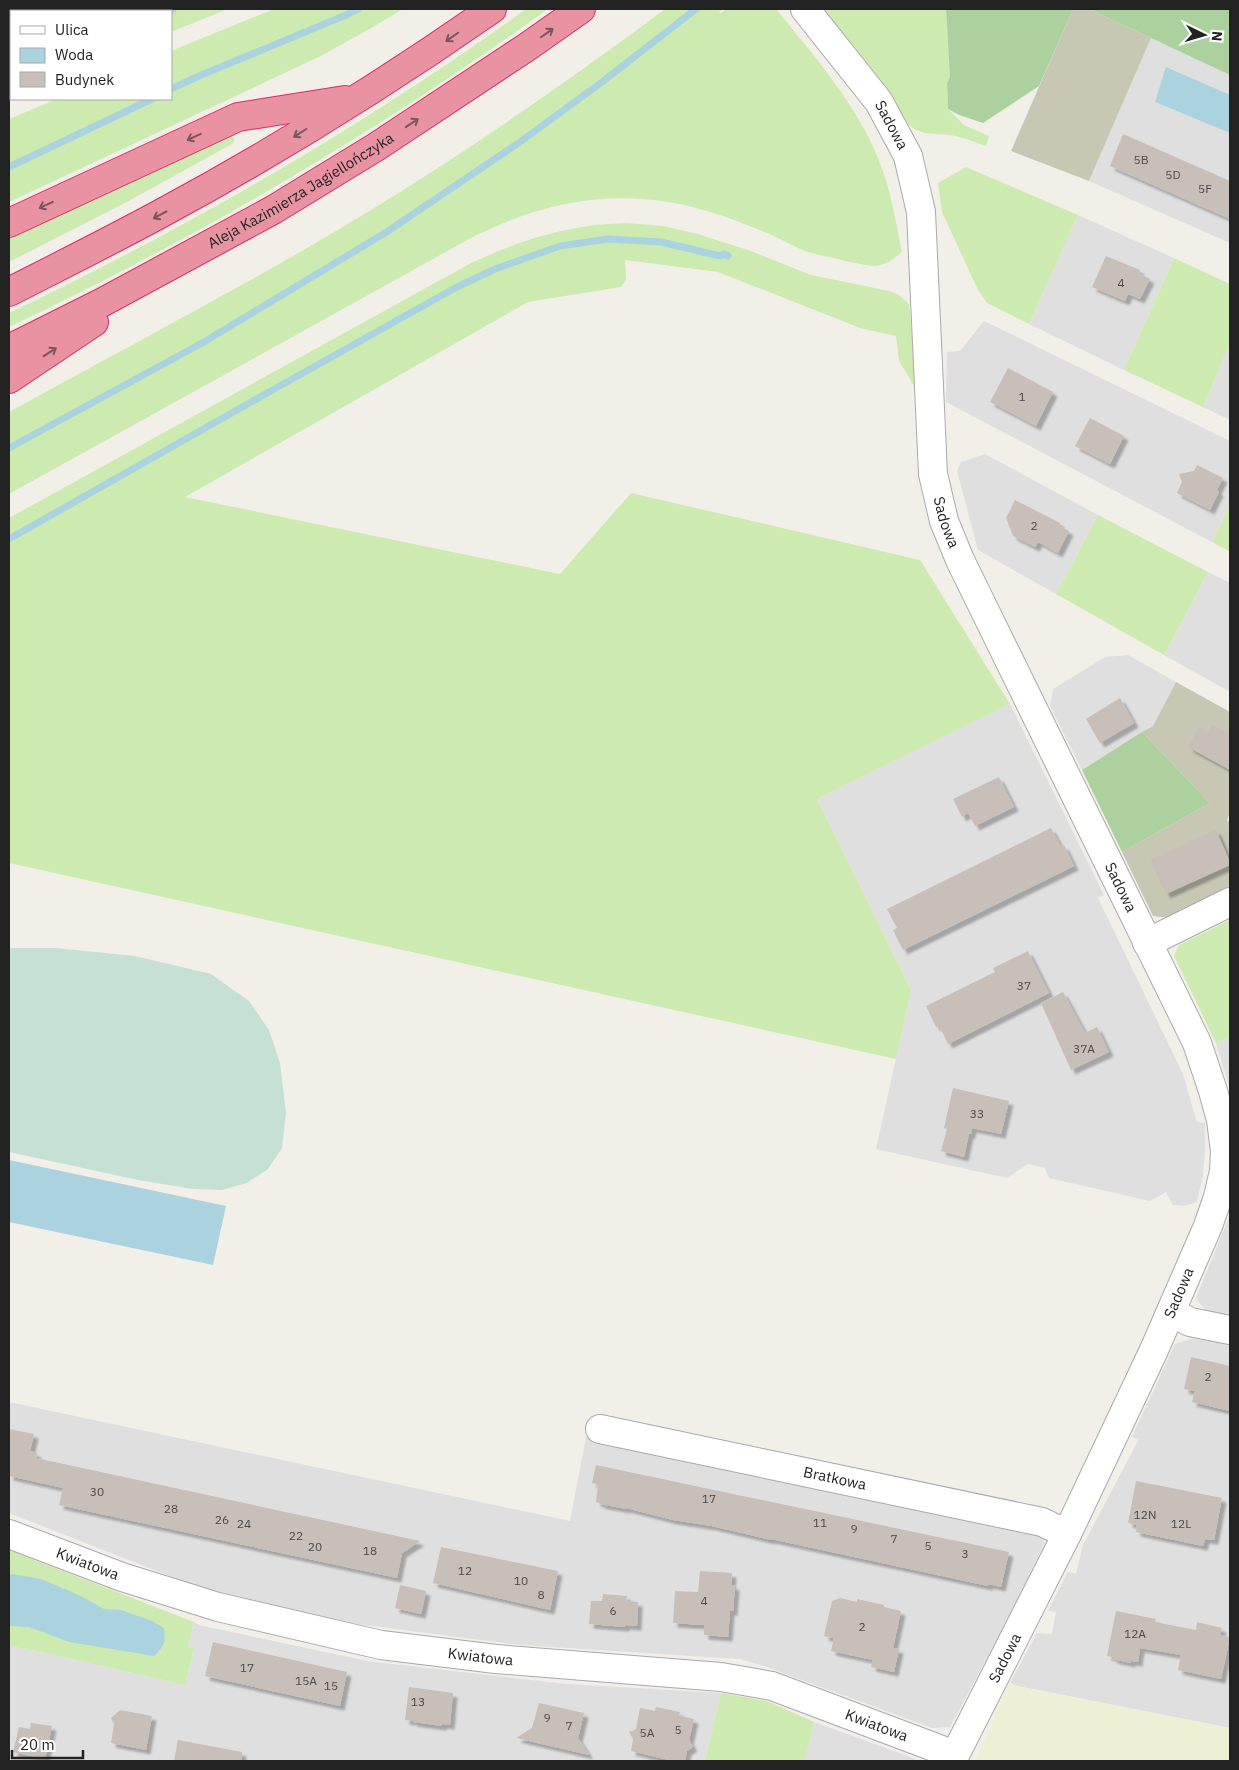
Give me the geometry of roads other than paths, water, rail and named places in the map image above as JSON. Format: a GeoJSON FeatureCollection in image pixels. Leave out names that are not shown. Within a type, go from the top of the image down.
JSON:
{"type":"FeatureCollection","features":[{"type":"Feature","properties":{"kind":"highway"},"geometry":{"type":"LineString","coordinates":[[9,292],[161,214],[288,141],[429,53],[492,9]]}},
{"type":"Feature","properties":{"kind":"highway","name":"Aleja Kazimierza Jagiellończyka"},"geometry":{"type":"LineString","coordinates":[[9,349],[103,302],[273,210],[376,147],[581,9]]}},
{"type":"Feature","properties":{"kind":"highway"},"geometry":{"type":"LineString","coordinates":[[9,222],[238,117],[357,99]]}},
{"type":"Feature","properties":{"kind":"highway"},"geometry":{"type":"LineString","coordinates":[[9,379],[63,344],[175,264]]}},
{"type":"Feature","properties":{"kind":"street","name":"Sadowa"},"geometry":{"type":"LineString","coordinates":[[805,9],[879,102],[908,156],[921,212],[934,474],[944,521],[960,560],[1196,1043],[1218,1110],[1225,1150],[1224,1170],[1218,1197],[1208,1226],[1171,1312],[1067,1534],[953,1758]]}},
{"type":"Feature","properties":{"kind":"street"},"geometry":{"type":"LineString","coordinates":[[1147,943],[1230,902]]}},
{"type":"Feature","properties":{"kind":"street"},"geometry":{"type":"LineString","coordinates":[[1171,1312],[1190,1322],[1230,1330]]}},
{"type":"Feature","properties":{"kind":"street","name":"Bratkowa"},"geometry":{"type":"LineString","coordinates":[[600,1429],[1042,1522],[1067,1534]]}},
{"type":"Feature","properties":{"kind":"street","name":"Kwiatowa"},"geometry":{"type":"LineString","coordinates":[[9,1534],[122,1577],[218,1608],[381,1645],[496,1659],[721,1677],[772,1686],[953,1758]]}},
{"type":"Feature","properties":{"kind":"water"},"geometry":{"type":"Polygon","coordinates":[[[1166,67],[1230,95],[1230,133],[1155,102],[1166,67]]]}},
{"type":"Feature","properties":{"kind":"water"},"geometry":{"type":"Polygon","coordinates":[[[9,1160],[226,1206],[213,1265],[9,1222],[9,1160]]]}},
{"type":"Feature","properties":{"kind":"water"},"geometry":{"type":"Polygon","coordinates":[[[12,1574],[41,1579],[79,1595],[104,1609],[121,1610],[152,1621],[164,1628],[165,1637],[162,1647],[154,1656],[69,1642],[29,1627],[9,1626],[9,1576],[12,1574]]]}},
{"type":"Feature","properties":{"kind":"waterway"},"geometry":{"type":"LineString","coordinates":[[172,89],[358,9]]}},
{"type":"Feature","properties":{"kind":"waterway"},"geometry":{"type":"LineString","coordinates":[[9,448],[204,342],[385,233],[520,142],[602,82],[696,9]]}},
{"type":"Feature","properties":{"kind":"waterway"},"geometry":{"type":"LineString","coordinates":[[9,167],[150,100]]}},
{"type":"Feature","properties":{"kind":"waterway"},"geometry":{"type":"LineString","coordinates":[[9,539],[455,288],[495,269],[560,246],[608,239],[661,242],[720,256],[724,254],[728,256]]}}]}
